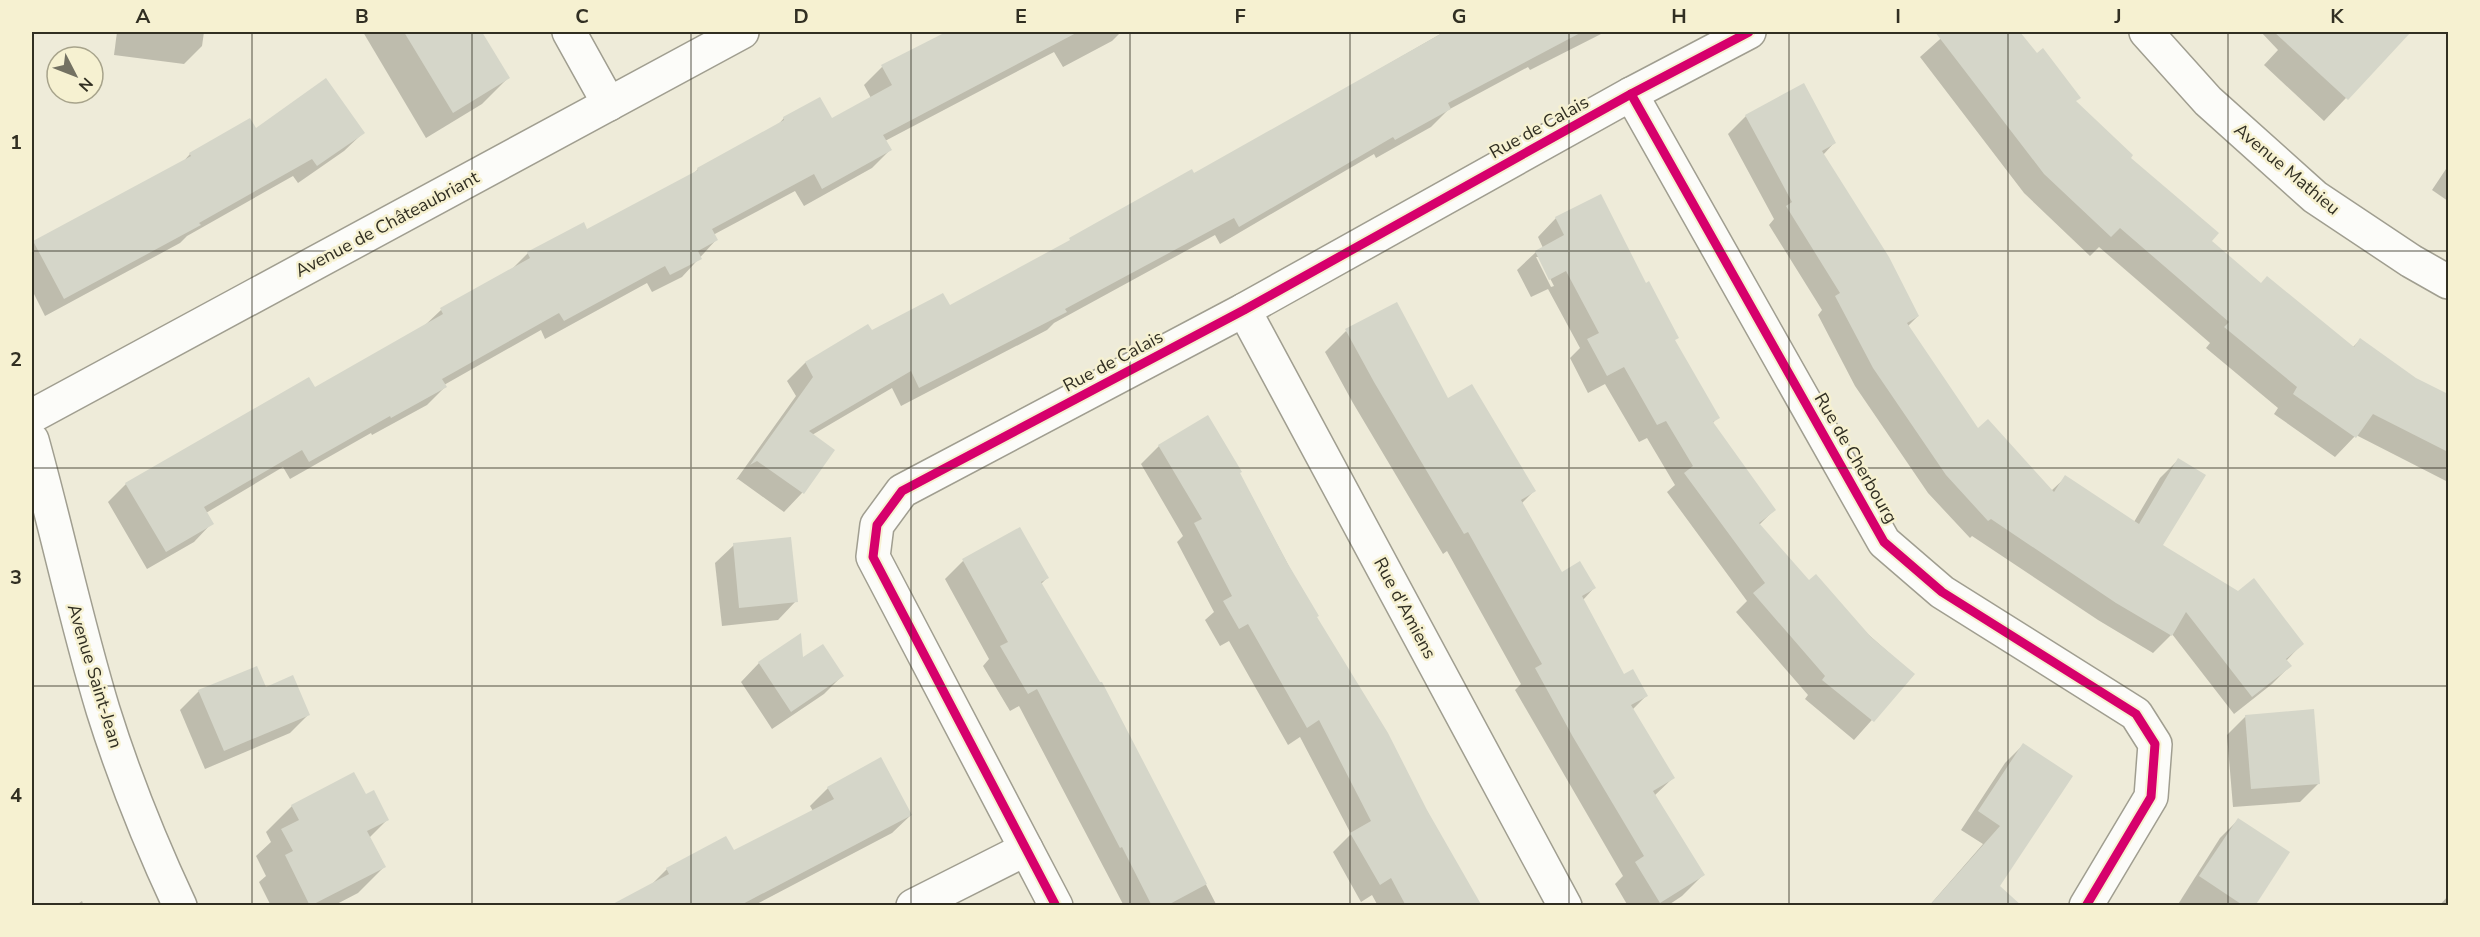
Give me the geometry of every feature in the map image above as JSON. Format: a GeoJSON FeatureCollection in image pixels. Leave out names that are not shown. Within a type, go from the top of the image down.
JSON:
{"type":"FeatureCollection","features":[{"type":"Feature","properties":{"kind":"street"},"geometry":{"type":"LineString","coordinates":[[569,32],[609,104]]}},
{"type":"Feature","properties":{"kind":"street","name":"Avenue de Châteaubriant"},"geometry":{"type":"LineString","coordinates":[[32,416],[742,32]]}},
{"type":"Feature","properties":{"kind":"street","name":"Rue de Calais"},"geometry":{"type":"LineString","coordinates":[[1056,906],[873,557],[877,525],[902,491],[1244,310],[1631,94],[1749,32]]}},
{"type":"Feature","properties":{"kind":"street","name":"Avenue Mathieu"},"geometry":{"type":"LineString","coordinates":[[2146,32],[2208,101],[2315,197],[2411,261],[2448,282]]}},
{"type":"Feature","properties":{"kind":"street","name":"Rue de Cherbourg"},"geometry":{"type":"LineString","coordinates":[[1631,94],[1884,542],[1942,592],[2136,714],[2155,744],[2151,797],[2086,906]]}},
{"type":"Feature","properties":{"kind":"street","name":"Rue d'Amiens"},"geometry":{"type":"LineString","coordinates":[[1244,310],[1565,906]]}},
{"type":"Feature","properties":{"kind":"street","name":"Avenue Saint-Jean"},"geometry":{"type":"LineString","coordinates":[[32,440],[69,587],[104,711],[151,843],[180,906]]}},
{"type":"Feature","properties":{"kind":"street"},"geometry":{"type":"LineString","coordinates":[[913,906],[1026,849]]}},
{"type":"Feature","properties":{"kind":"building"},"geometry":{"type":"Polygon","coordinates":[[[404,32],[482,32],[510,78],[453,113],[404,32]]]}},
{"type":"Feature","properties":{"kind":"building"},"geometry":{"type":"Polygon","coordinates":[[[946,32],[1078,32],[883,135],[892,150],[822,189],[814,174],[712,229],[718,240],[698,251],[702,259],[670,275],[665,266],[564,321],[559,313],[442,379],[447,387],[309,462],[302,450],[204,507],[214,524],[166,552],[125,483],[309,377],[315,387],[443,314],[440,308],[530,258],[527,252],[584,222],[587,229],[698,170],[697,168],[784,120],[783,117],[820,97],[832,118],[892,85],[881,65],[946,32]]]}},
{"type":"Feature","properties":{"kind":"building"},"geometry":{"type":"Polygon","coordinates":[[[1444,32],[1582,32],[1448,103],[1451,109],[1395,140],[1393,137],[1239,227],[1234,218],[1065,309],[1067,312],[919,388],[911,371],[809,431],[835,450],[804,494],[757,461],[750,465],[813,377],[805,362],[868,324],[872,330],[943,293],[950,305],[1070,240],[1069,238],[1192,169],[1194,173],[1444,32]]]}},
{"type":"Feature","properties":{"kind":"building"},"geometry":{"type":"Polygon","coordinates":[[[1935,32],[2020,32],[2037,53],[2043,48],[2081,98],[2076,101],[2133,155],[2131,158],[2219,233],[2212,241],[2261,283],[2267,276],[2354,347],[2360,338],[2416,378],[2448,394],[2448,452],[2373,414],[2356,438],[2293,394],[2297,387],[2224,327],[2229,322],[2120,228],[2111,237],[2044,174],[1935,32]]]}},
{"type":"Feature","properties":{"kind":"building"},"geometry":{"type":"Polygon","coordinates":[[[2274,32],[2411,32],[2348,100],[2274,32]]]}},
{"type":"Feature","properties":{"kind":"building"},"geometry":{"type":"Polygon","coordinates":[[[326,78],[365,133],[317,166],[312,159],[199,223],[201,225],[64,299],[33,241],[191,156],[189,153],[250,118],[256,128],[326,78]]]}},
{"type":"Feature","properties":{"kind":"building"},"geometry":{"type":"Polygon","coordinates":[[[1804,83],[1836,143],[1822,151],[1889,257],[1919,316],[1907,323],[1978,428],[1988,419],[2054,492],[2065,475],[2139,524],[2178,458],[2206,475],[2163,545],[2238,591],[2254,578],[2304,644],[2286,659],[2292,666],[2252,697],[2186,612],[2172,636],[2116,603],[1991,519],[1988,521],[1946,475],[1873,368],[1835,296],[1840,293],[1786,206],[1792,202],[1745,115],[1804,83]]]}},
{"type":"Feature","properties":{"kind":"building"},"geometry":{"type":"Polygon","coordinates":[[[1601,194],[1646,283],[1649,281],[1679,338],[1675,340],[1720,418],[1713,422],[1776,510],[1759,523],[1809,580],[1816,574],[1871,637],[1915,674],[1874,722],[1822,680],[1825,676],[1753,593],[1765,583],[1684,473],[1693,466],[1666,421],[1657,425],[1624,367],[1607,376],[1587,339],[1599,333],[1566,271],[1549,280],[1535,251],[1564,235],[1555,217],[1601,194]]]}},
{"type":"Feature","properties":{"kind":"building"},"geometry":{"type":"Polygon","coordinates":[[[1397,302],[1448,398],[1472,384],[1536,491],[1521,500],[1562,572],[1580,561],[1596,588],[1582,596],[1624,674],[1633,669],[1648,696],[1631,705],[1675,778],[1653,791],[1705,875],[1660,903],[1635,862],[1644,856],[1535,668],[1542,664],[1468,532],[1464,534],[1345,329],[1397,302]]]}},
{"type":"Feature","properties":{"kind":"building"},"geometry":{"type":"Polygon","coordinates":[[[1208,415],[1242,472],[1240,473],[1288,564],[1319,616],[1317,617],[1388,733],[1427,810],[1482,906],[1406,906],[1391,878],[1380,885],[1350,833],[1371,821],[1319,720],[1307,728],[1248,624],[1239,629],[1223,601],[1232,596],[1194,523],[1202,519],[1158,445],[1208,415]]]}},
{"type":"Feature","properties":{"kind":"building"},"geometry":{"type":"Polygon","coordinates":[[[1020,527],[1049,578],[1041,582],[1102,682],[1207,884],[1166,906],[1152,906],[1037,689],[1028,694],[1000,646],[1008,642],[962,559],[1020,527]]]}},
{"type":"Feature","properties":{"kind":"building"},"geometry":{"type":"Polygon","coordinates":[[[791,537],[798,602],[739,608],[733,543],[791,537]]]}},
{"type":"Feature","properties":{"kind":"building"},"geometry":{"type":"Polygon","coordinates":[[[801,633],[803,657],[823,644],[844,676],[791,712],[758,662],[801,633]]]}},
{"type":"Feature","properties":{"kind":"building"},"geometry":{"type":"Polygon","coordinates":[[[257,666],[266,687],[293,675],[310,715],[224,751],[198,690],[257,666]]]}},
{"type":"Feature","properties":{"kind":"building"},"geometry":{"type":"Polygon","coordinates":[[[2314,709],[2320,784],[2251,789],[2245,715],[2314,709]]]}},
{"type":"Feature","properties":{"kind":"building"},"geometry":{"type":"Polygon","coordinates":[[[2023,743],[2073,776],[2000,886],[2022,906],[1929,906],[2000,826],[1978,811],[2023,743]]]}},
{"type":"Feature","properties":{"kind":"building"},"geometry":{"type":"Polygon","coordinates":[[[881,757],[912,815],[739,906],[609,906],[669,874],[666,868],[726,836],[734,850],[834,799],[827,787],[881,757]]]}},
{"type":"Feature","properties":{"kind":"building"},"geometry":{"type":"Polygon","coordinates":[[[354,772],[366,794],[374,790],[389,820],[367,831],[386,867],[310,906],[285,855],[293,851],[281,829],[299,820],[291,805],[354,772]]]}},
{"type":"Feature","properties":{"kind":"building"},"geometry":{"type":"Polygon","coordinates":[[[2238,818],[2290,852],[2255,906],[2244,906],[2199,876],[2238,818]]]}},
{"type":"Feature","properties":{"kind":"cycle path"},"geometry":{"type":"LineString","coordinates":[[1056,906],[873,557],[877,525],[902,491],[1244,310],[1631,94],[1749,32]]}},
{"type":"Feature","properties":{"kind":"cycle path"},"geometry":{"type":"LineString","coordinates":[[1631,94],[1884,542],[1942,592],[2136,714],[2155,744],[2151,797],[2086,906]]}}]}
